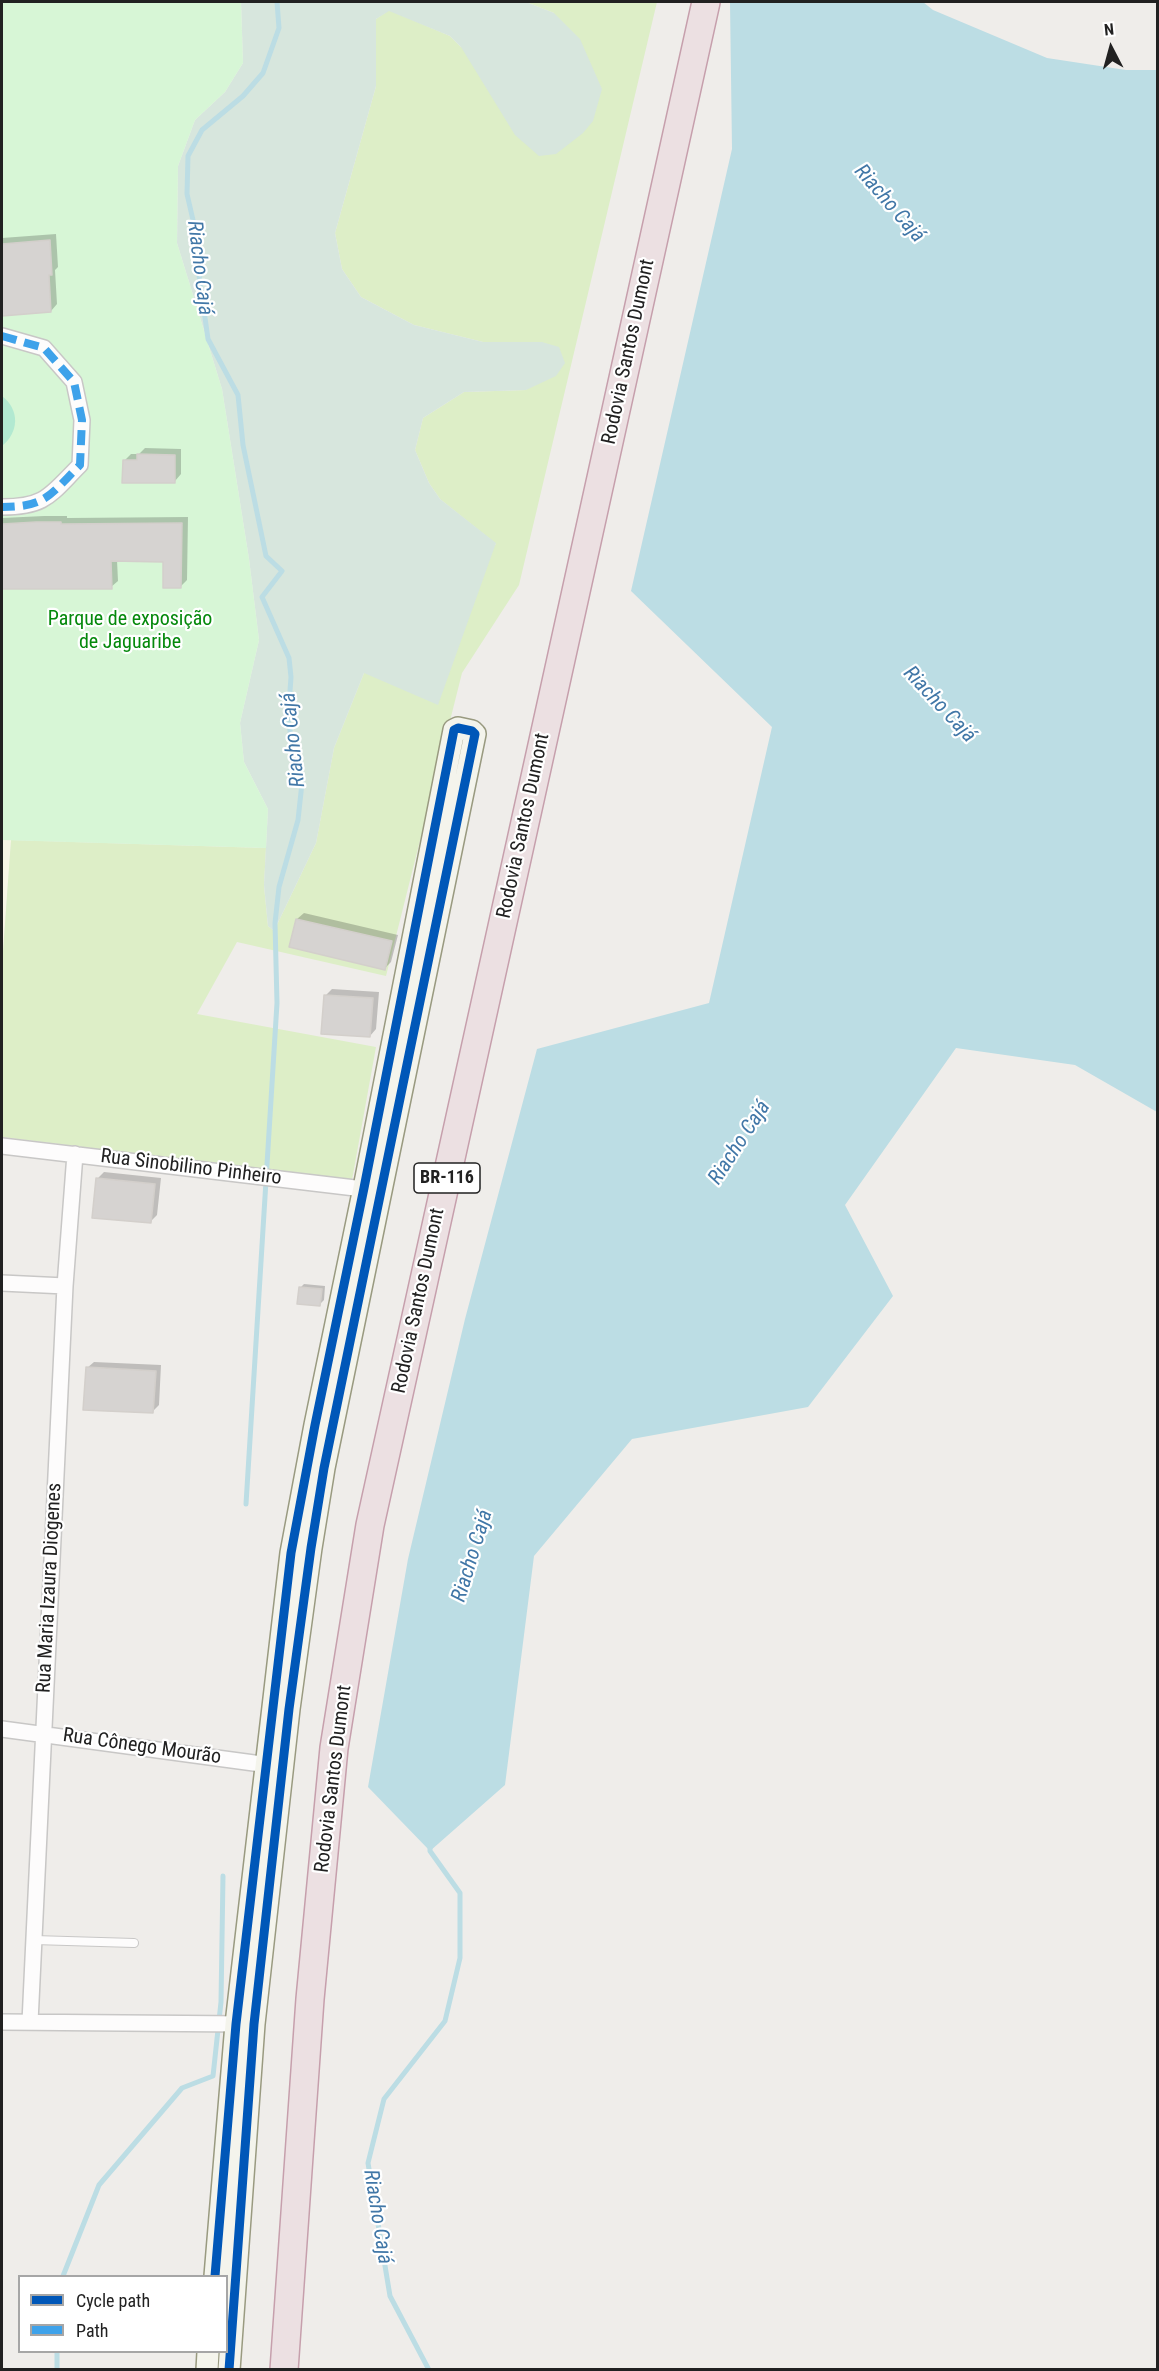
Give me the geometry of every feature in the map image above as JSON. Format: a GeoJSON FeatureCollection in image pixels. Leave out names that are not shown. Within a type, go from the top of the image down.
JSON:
{"type":"FeatureCollection","features":[{"type":"Feature","properties":{"kind":"highway","name":"Rodovia Santos Dumont"},"geometry":{"type":"LineString","coordinates":[[284,2370],[310,1999],[334,1748],[370,1525],[706,2]]}},
{"type":"Feature","properties":{"kind":"street"},"geometry":{"type":"LineString","coordinates":[[2,336],[44,348],[74,382],[82,420],[80,465],[45,500],[24,507],[2,507]]}},
{"type":"Feature","properties":{"kind":"street"},"geometry":{"type":"LineString","coordinates":[[215,2275],[273,1765],[291,1553],[301,1497],[373,1190],[420,954],[454,729]]}},
{"type":"Feature","properties":{"kind":"street","name":"Rua Sinobilino Pinheiro"},"geometry":{"type":"LineString","coordinates":[[2,1146],[373,1190]]}},
{"type":"Feature","properties":{"kind":"street","name":"Rua Maria Izaura Diogenes"},"geometry":{"type":"LineString","coordinates":[[30,2022],[64,1286],[75,1154]]}},
{"type":"Feature","properties":{"kind":"street"},"geometry":{"type":"LineString","coordinates":[[2,1283],[64,1286]]}},
{"type":"Feature","properties":{"kind":"street","name":"Rua Cônego Mourão"},"geometry":{"type":"LineString","coordinates":[[2,1729],[273,1765]]}},
{"type":"Feature","properties":{"kind":"street"},"geometry":{"type":"LineString","coordinates":[[2,2022],[245,2024]]}},
{"type":"Feature","properties":{"kind":"street"},"geometry":{"type":"LineString","coordinates":[[229,2370],[245,2024]]}},
{"type":"Feature","properties":{"kind":"street"},"geometry":{"type":"LineString","coordinates":[[207,2370],[208,2353]]}},
{"type":"Feature","properties":{"kind":"lane"},"geometry":{"type":"LineString","coordinates":[[34,1940],[134,1943]]}},
{"type":"Feature","properties":{"kind":"shaded area"},"geometry":{"type":"Polygon","coordinates":[[[241,2],[526,2],[554,13],[580,39],[602,89],[593,121],[583,133],[556,154],[539,156],[515,135],[461,47],[450,36],[389,11],[376,19],[376,86],[335,233],[342,269],[361,297],[414,325],[483,342],[542,342],[559,347],[565,363],[556,376],[526,390],[464,392],[423,418],[415,450],[429,483],[440,499],[496,543],[438,705],[364,673],[334,748],[316,843],[274,931],[268,926],[264,885],[268,809],[244,762],[240,723],[259,640],[249,559],[222,389],[177,243],[178,166],[195,120],[225,92],[243,63],[241,2]]]}},
{"type":"Feature","properties":{"kind":"shaded area"},"geometry":{"type":"Polygon","coordinates":[[[2,840],[11,840],[2,965],[2,840]]]}},
{"type":"Feature","properties":{"kind":"green space","name":"Parque de exposição de Jaguaribe"},"geometry":{"type":"Polygon","coordinates":[[[2,2],[241,2],[243,63],[225,92],[195,120],[178,166],[177,243],[222,389],[249,559],[259,640],[240,723],[244,762],[268,809],[266,848],[2,840],[2,2]]]}},
{"type":"Feature","properties":{"kind":"green space"},"geometry":{"type":"Polygon","coordinates":[[[526,2],[657,2],[519,585],[462,673],[386,976],[237,942],[197,1014],[376,1047],[352,1180],[2,1137],[2,965],[11,840],[266,848],[264,886],[268,926],[274,931],[316,843],[334,748],[364,673],[496,544],[440,499],[429,483],[415,450],[423,418],[464,392],[526,390],[542,342],[483,342],[414,325],[361,297],[342,269],[335,233],[376,86],[376,19],[389,10],[450,36],[461,47],[554,13],[526,2]]]}},
{"type":"Feature","properties":{"kind":"green space"},"geometry":{"type":"Polygon","coordinates":[[[2,396],[12,408],[15,421],[12,434],[2,446],[2,396]]]}},
{"type":"Feature","properties":{"kind":"water"},"geometry":{"type":"Polygon","coordinates":[[[730,2],[923,2],[933,10],[1047,58],[1126,70],[1157,70],[1157,1112],[1075,1065],[956,1048],[845,1205],[893,1296],[808,1407],[632,1439],[534,1556],[505,1785],[430,1851],[368,1787],[408,1559],[465,1319],[537,1049],[709,1003],[772,727],[631,591],[732,149],[730,2]]]}},
{"type":"Feature","properties":{"kind":"building"},"geometry":{"type":"Polygon","coordinates":[[[50,240],[51,312],[2,316],[2,244],[50,240]]]}},
{"type":"Feature","properties":{"kind":"building"},"geometry":{"type":"Polygon","coordinates":[[[137,454],[175,455],[175,483],[122,483],[123,460],[137,460],[137,454]]]}},
{"type":"Feature","properties":{"kind":"building"},"geometry":{"type":"Polygon","coordinates":[[[61,522],[61,524],[182,523],[181,588],[163,588],[163,562],[111,561],[112,589],[2,589],[2,524],[61,522]]]}},
{"type":"Feature","properties":{"kind":"building"},"geometry":{"type":"Polygon","coordinates":[[[296,919],[392,941],[385,970],[289,947],[296,919]]]}},
{"type":"Feature","properties":{"kind":"building"},"geometry":{"type":"Polygon","coordinates":[[[324,995],[373,998],[370,1037],[321,1034],[324,995]]]}},
{"type":"Feature","properties":{"kind":"building"},"geometry":{"type":"Polygon","coordinates":[[[96,1178],[155,1184],[151,1223],[92,1218],[96,1178]]]}},
{"type":"Feature","properties":{"kind":"building"},"geometry":{"type":"Polygon","coordinates":[[[299,1287],[322,1289],[320,1306],[297,1304],[299,1287]]]}},
{"type":"Feature","properties":{"kind":"building"},"geometry":{"type":"Polygon","coordinates":[[[86,1367],[156,1371],[153,1413],[83,1410],[86,1367]]]}},
{"type":"Feature","properties":{"kind":"waterway","name":"Riacho Cajá"},"geometry":{"type":"LineString","coordinates":[[246,1504],[277,1003],[275,923],[279,887],[298,820],[302,783],[299,750],[291,736],[288,719],[291,677],[289,658],[262,597],[282,571],[266,556],[243,445],[238,395],[208,339],[196,254],[196,233],[187,194],[188,156],[202,130],[243,96],[263,73],[279,28],[277,2]]}},
{"type":"Feature","properties":{"kind":"waterway","name":"Riacho Cajá"},"geometry":{"type":"LineString","coordinates":[[429,2370],[390,2296],[368,2163],[384,2099],[445,2021],[460,1958],[460,1893],[430,1851],[430,1845]]}},
{"type":"Feature","properties":{"kind":"waterway","name":"Riacho Cajá"},"geometry":{"type":"LineString","coordinates":[[63,2275],[99,2185],[182,2088],[213,2076],[221,2002],[223,1876]]}},
{"type":"Feature","properties":{"kind":"waterway","name":"Riacho Cajá"},"geometry":{"type":"LineString","coordinates":[[57,2353],[57,2370]]}},
{"type":"Feature","properties":{"kind":"marked path"},"geometry":{"type":"LineString","coordinates":[[2,336],[44,348],[74,382],[82,420],[80,465],[54,491],[38,502],[2,507]]}},
{"type":"Feature","properties":{"kind":"cycle path"},"geometry":{"type":"LineString","coordinates":[[215,2275],[236,2024],[291,1553],[454,730],[458,728],[472,731],[475,734],[324,1468],[311,1548],[289,1709],[254,2024],[229,2370]]}}]}
